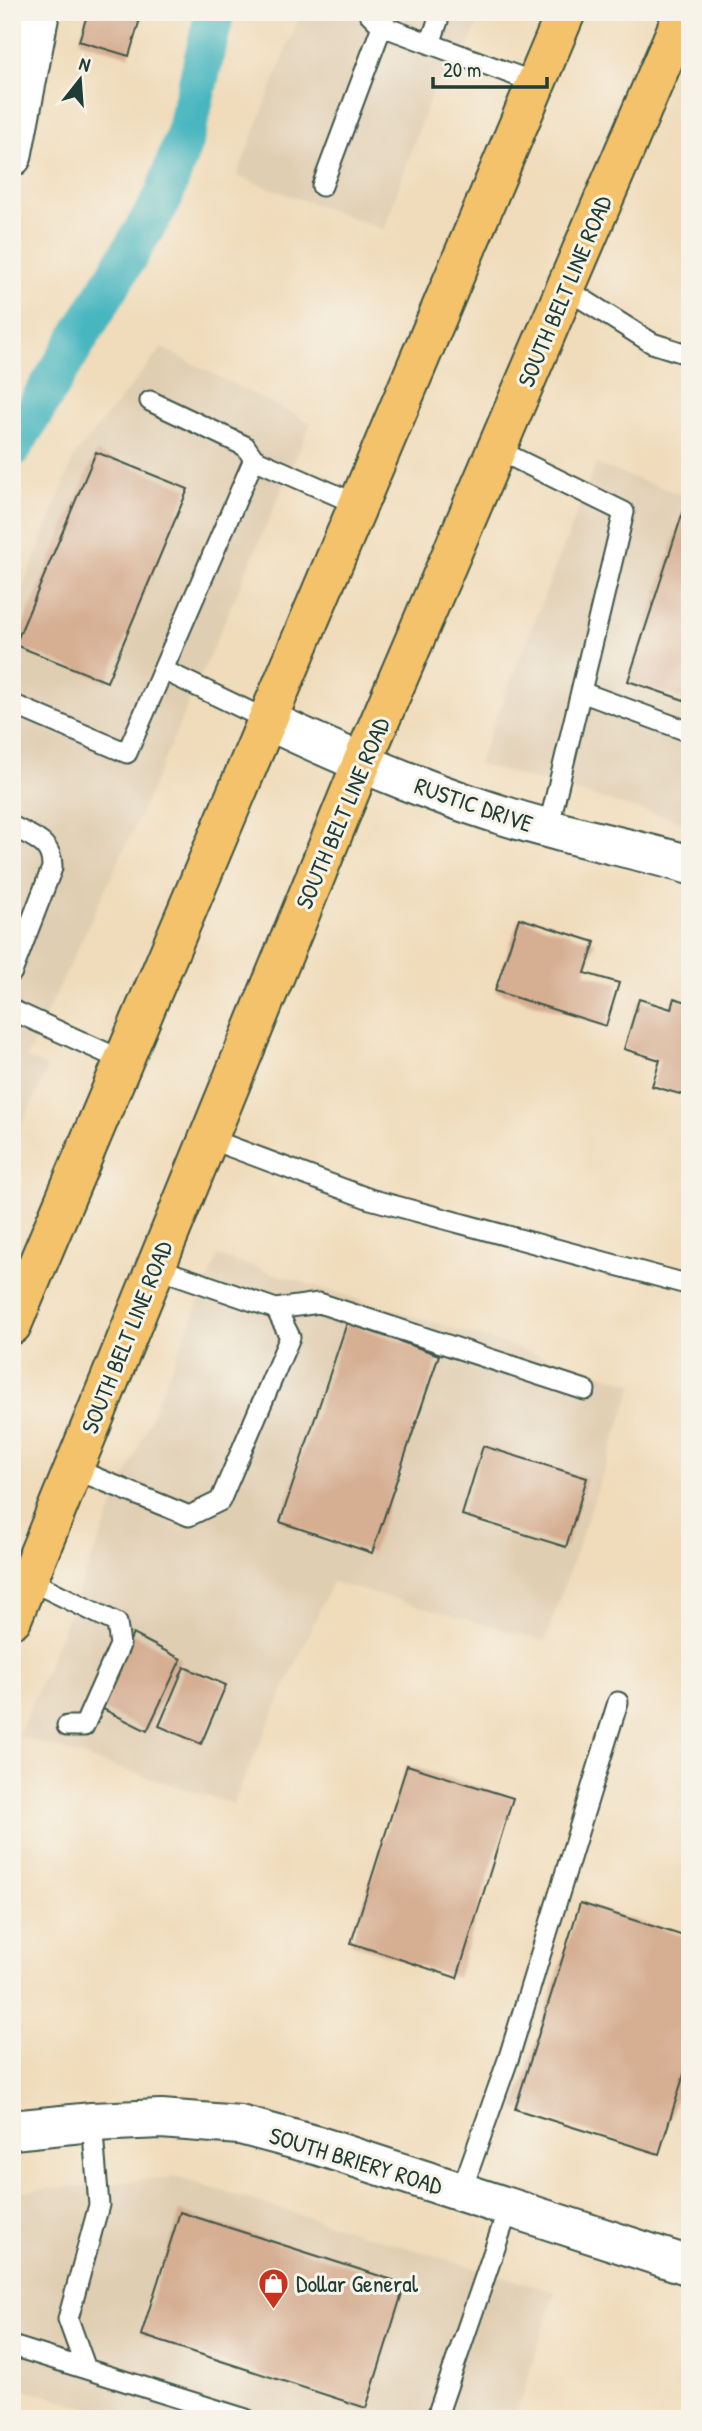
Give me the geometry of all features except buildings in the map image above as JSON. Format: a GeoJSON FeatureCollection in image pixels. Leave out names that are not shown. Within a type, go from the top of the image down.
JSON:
{"type":"FeatureCollection","features":[{"type":"Feature","properties":{"kind":"main road"},"geometry":{"type":"LineString","coordinates":[[12,1325],[566,12]]}},
{"type":"Feature","properties":{"kind":"main road","name":"SOUTH BELT LINE ROAD"},"geometry":{"type":"LineString","coordinates":[[12,1619],[21,1576],[72,1468],[361,765],[565,288],[684,24]]}},
{"type":"Feature","properties":{"kind":"street"},"geometry":{"type":"LineString","coordinates":[[12,157],[40,12]]}},
{"type":"Feature","properties":{"kind":"street","name":"RUSTIC DRIVE"},"geometry":{"type":"LineString","coordinates":[[267,720],[361,765],[548,829],[690,865]]}},
{"type":"Feature","properties":{"kind":"street","name":"SOUTH BRIERY ROAD"},"geometry":{"type":"LineString","coordinates":[[12,2130],[161,2119],[240,2125],[319,2146],[690,2266]]}},
{"type":"Feature","properties":{"kind":"lane"},"geometry":{"type":"LineString","coordinates":[[430,44],[441,12]]}},
{"type":"Feature","properties":{"kind":"lane"},"geometry":{"type":"LineString","coordinates":[[321,186],[379,17],[430,44],[536,83]]}},
{"type":"Feature","properties":{"kind":"lane"},"geometry":{"type":"LineString","coordinates":[[565,288],[652,343],[690,355]]}},
{"type":"Feature","properties":{"kind":"lane"},"geometry":{"type":"LineString","coordinates":[[150,401],[245,446],[254,459],[359,505]]}},
{"type":"Feature","properties":{"kind":"lane"},"geometry":{"type":"LineString","coordinates":[[496,449],[624,512],[548,829]]}},
{"type":"Feature","properties":{"kind":"lane"},"geometry":{"type":"LineString","coordinates":[[12,704],[127,753],[254,459]]}},
{"type":"Feature","properties":{"kind":"lane"},"geometry":{"type":"LineString","coordinates":[[163,670],[267,720]]}},
{"type":"Feature","properties":{"kind":"lane"},"geometry":{"type":"LineString","coordinates":[[581,692],[690,732]]}},
{"type":"Feature","properties":{"kind":"lane"},"geometry":{"type":"LineString","coordinates":[[12,826],[47,845],[52,854],[52,868],[12,972]]}},
{"type":"Feature","properties":{"kind":"lane"},"geometry":{"type":"LineString","coordinates":[[12,1010],[124,1061]]}},
{"type":"Feature","properties":{"kind":"lane"},"geometry":{"type":"LineString","coordinates":[[207,1138],[370,1199],[690,1285]]}},
{"type":"Feature","properties":{"kind":"lane"},"geometry":{"type":"LineString","coordinates":[[154,1267],[276,1309],[319,1303],[585,1390]]}},
{"type":"Feature","properties":{"kind":"lane"},"geometry":{"type":"LineString","coordinates":[[72,1468],[189,1516],[220,1501],[290,1337],[276,1309]]}},
{"type":"Feature","properties":{"kind":"lane"},"geometry":{"type":"LineString","coordinates":[[21,1576],[117,1623],[120,1645],[84,1726],[66,1726]]}},
{"type":"Feature","properties":{"kind":"lane"},"geometry":{"type":"LineString","coordinates":[[461,2192],[509,2057],[618,1702]]}},
{"type":"Feature","properties":{"kind":"lane"},"geometry":{"type":"LineString","coordinates":[[86,2369],[68,2319],[99,2205],[92,2122]]}},
{"type":"Feature","properties":{"kind":"lane"},"geometry":{"type":"LineString","coordinates":[[436,2419],[509,2207]]}},
{"type":"Feature","properties":{"kind":"lane"},"geometry":{"type":"LineString","coordinates":[[12,2346],[246,2419]]}},
{"type":"Feature","properties":{"kind":"shaded area"},"geometry":{"type":"Polygon","coordinates":[[[301,12],[483,12],[451,86],[436,80],[384,230],[237,176],[301,12]]]}},
{"type":"Feature","properties":{"kind":"shaded area"},"geometry":{"type":"Polygon","coordinates":[[[162,348],[311,423],[136,824],[26,1058],[48,1067],[12,1148],[12,616],[75,455],[162,348]]]}},
{"type":"Feature","properties":{"kind":"shaded area"},"geometry":{"type":"Polygon","coordinates":[[[596,464],[690,498],[690,824],[478,764],[596,464]]]}},
{"type":"Feature","properties":{"kind":"shaded area"},"geometry":{"type":"Polygon","coordinates":[[[218,1256],[634,1384],[545,1641],[332,1582],[233,1804],[18,1736],[218,1256]]]}},
{"type":"Feature","properties":{"kind":"shaded area"},"geometry":{"type":"Polygon","coordinates":[[[175,2177],[555,2292],[515,2419],[125,2419],[12,2385],[12,2192],[175,2177]]]}},
{"type":"Feature","properties":{"kind":"waterway"},"geometry":{"type":"LineString","coordinates":[[12,448],[163,198],[185,136],[215,12]]}},
{"type":"Feature","properties":{"kind":"place","name":"Dollar General"},"geometry":{"type":"Point","coordinates":[273,2310]}}]}
